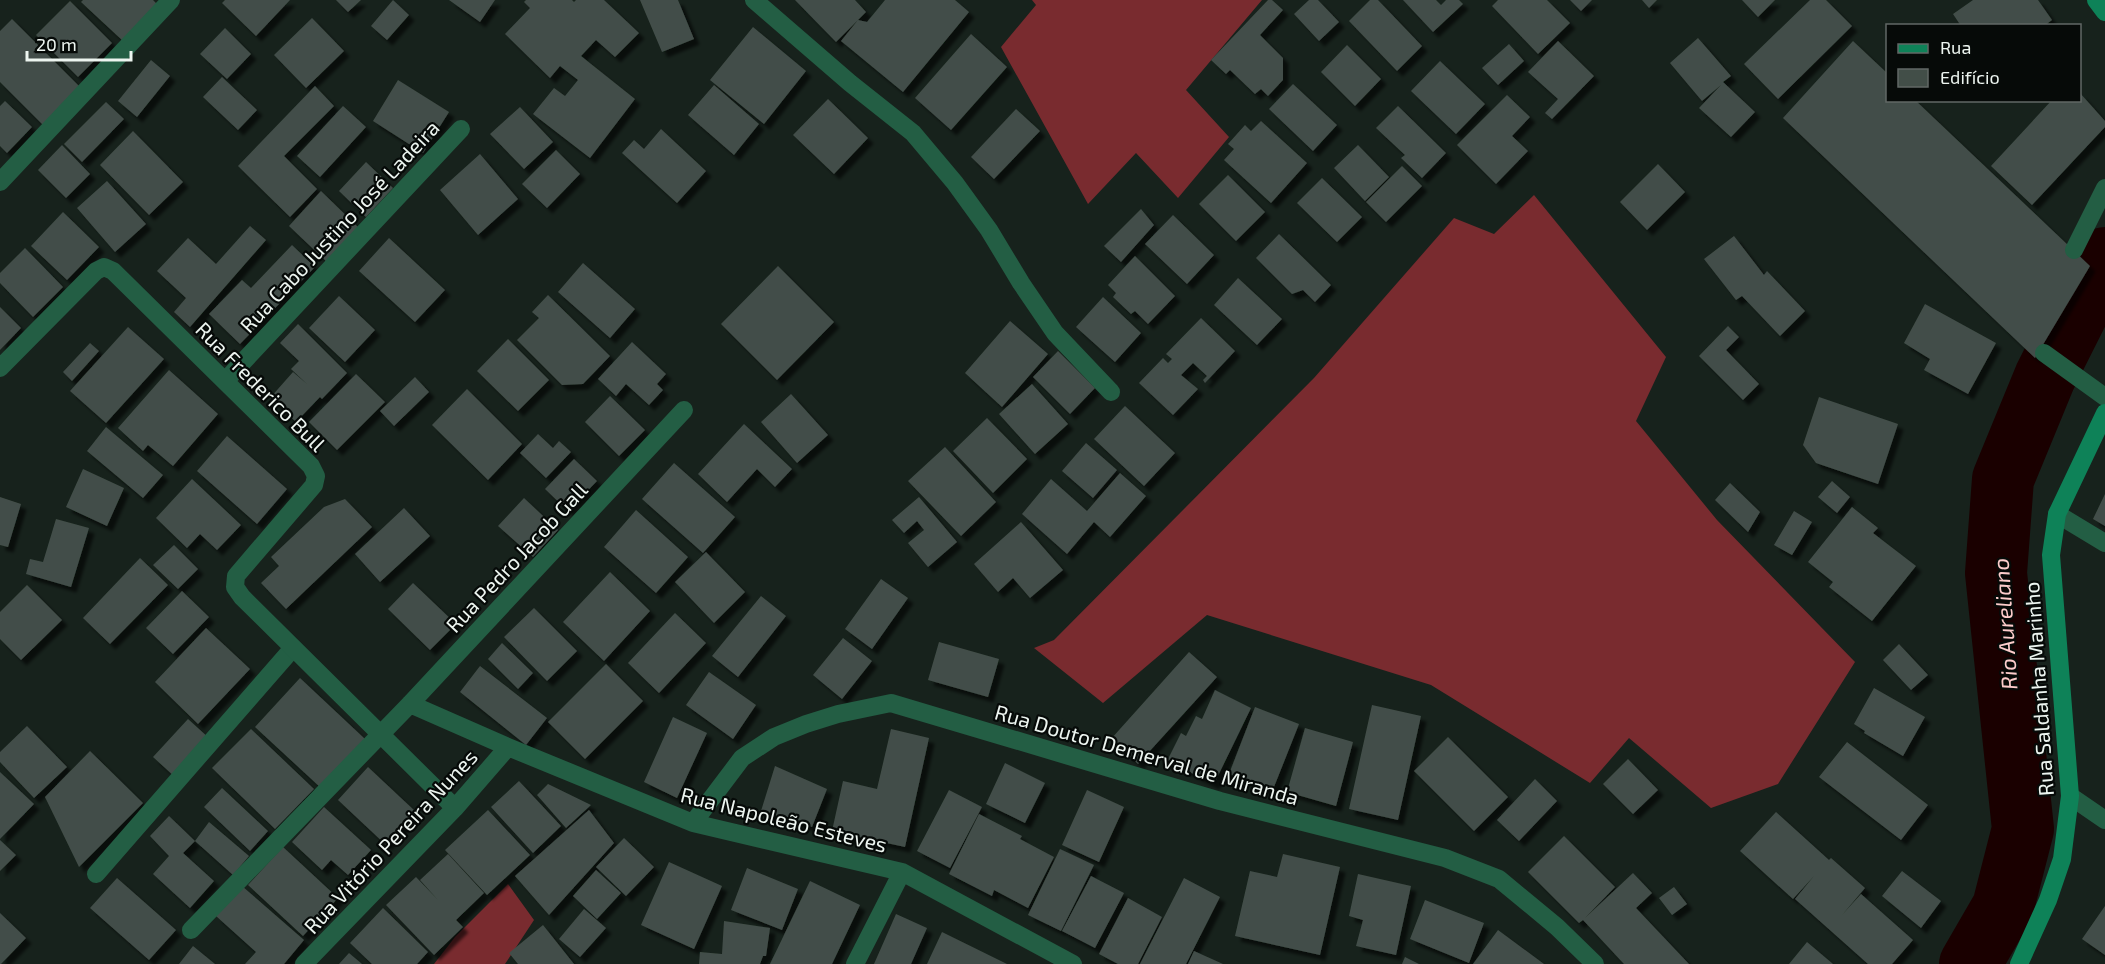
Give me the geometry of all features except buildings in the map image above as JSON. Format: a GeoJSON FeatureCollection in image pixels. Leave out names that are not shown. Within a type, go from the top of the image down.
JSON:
{"type":"FeatureCollection","features":[{"type":"Feature","properties":{"kind":"main road"},"geometry":{"type":"LineString","coordinates":[[2096,0],[2105,12]]}},
{"type":"Feature","properties":{"kind":"main road","name":"Rua Saldanha Marinho"},"geometry":{"type":"LineString","coordinates":[[2019,964],[2048,900],[2062,859],[2070,796],[2051,555],[2057,514],[2105,413]]}},
{"type":"Feature","properties":{"kind":"street"},"geometry":{"type":"LineString","coordinates":[[0,182],[171,0]]}},
{"type":"Feature","properties":{"kind":"street"},"geometry":{"type":"LineString","coordinates":[[756,1],[850,83],[913,133],[955,183],[989,230],[1020,283],[1054,333],[1111,392]]}},
{"type":"Feature","properties":{"kind":"street","name":"Rua Cabo Justino José Ladeira"},"geometry":{"type":"LineString","coordinates":[[226,380],[461,129]]}},
{"type":"Feature","properties":{"kind":"street"},"geometry":{"type":"LineString","coordinates":[[2074,250],[2105,188]]}},
{"type":"Feature","properties":{"kind":"street","name":"Rua Frederico Bull"},"geometry":{"type":"LineString","coordinates":[[0,368],[96,271],[104,267],[113,271],[226,380],[311,466],[316,476],[314,485],[236,576],[235,586],[242,597],[455,808]]}},
{"type":"Feature","properties":{"kind":"street"},"geometry":{"type":"LineString","coordinates":[[2044,353],[2105,397]]}},
{"type":"Feature","properties":{"kind":"street","name":"Rua Pedro Jacob Gall"},"geometry":{"type":"LineString","coordinates":[[191,930],[410,704],[684,410]]}},
{"type":"Feature","properties":{"kind":"street"},"geometry":{"type":"LineString","coordinates":[[2057,514],[2105,543]]}},
{"type":"Feature","properties":{"kind":"street"},"geometry":{"type":"LineString","coordinates":[[96,874],[293,648]]}},
{"type":"Feature","properties":{"kind":"street","name":"Rua Doutor Demerval de Miranda"},"geometry":{"type":"LineString","coordinates":[[693,823],[742,758],[774,737],[838,714],[891,703],[1220,801],[1445,858],[1499,879],[1557,927],[1595,964]]}},
{"type":"Feature","properties":{"kind":"street","name":"Rua Napoleão Esteves"},"geometry":{"type":"LineString","coordinates":[[410,704],[693,823],[902,872],[1073,964]]}},
{"type":"Feature","properties":{"kind":"street","name":"Rua Vitório Pereira Nunes"},"geometry":{"type":"LineString","coordinates":[[304,964],[455,808],[508,747]]}},
{"type":"Feature","properties":{"kind":"street"},"geometry":{"type":"LineString","coordinates":[[2070,796],[2105,820]]}},
{"type":"Feature","properties":{"kind":"street"},"geometry":{"type":"LineString","coordinates":[[855,964],[902,872]]}},
{"type":"Feature","properties":{"kind":"shaded area"},"geometry":{"type":"Polygon","coordinates":[[[1032,0],[1262,0],[1186,90],[1229,137],[1178,198],[1136,153],[1088,204],[1001,47],[1036,5],[1032,0]]]}},
{"type":"Feature","properties":{"kind":"shaded area"},"geometry":{"type":"Polygon","coordinates":[[[1534,195],[1666,357],[1636,421],[1717,520],[1855,662],[1778,784],[1711,808],[1629,738],[1590,783],[1431,685],[1207,615],[1103,703],[1034,648],[1054,640],[1314,378],[1454,218],[1494,234],[1534,195]]]}},
{"type":"Feature","properties":{"kind":"shaded area"},"geometry":{"type":"Polygon","coordinates":[[[508,884],[534,920],[505,964],[434,964],[455,937],[508,884]]]}},
{"type":"Feature","properties":{"kind":"waterway","name":"Rio Aureliano"},"geometry":{"type":"LineString","coordinates":[[1970,964],[2003,907],[2023,829],[1996,573],[2003,479],[2045,377],[2105,258]]}}]}
